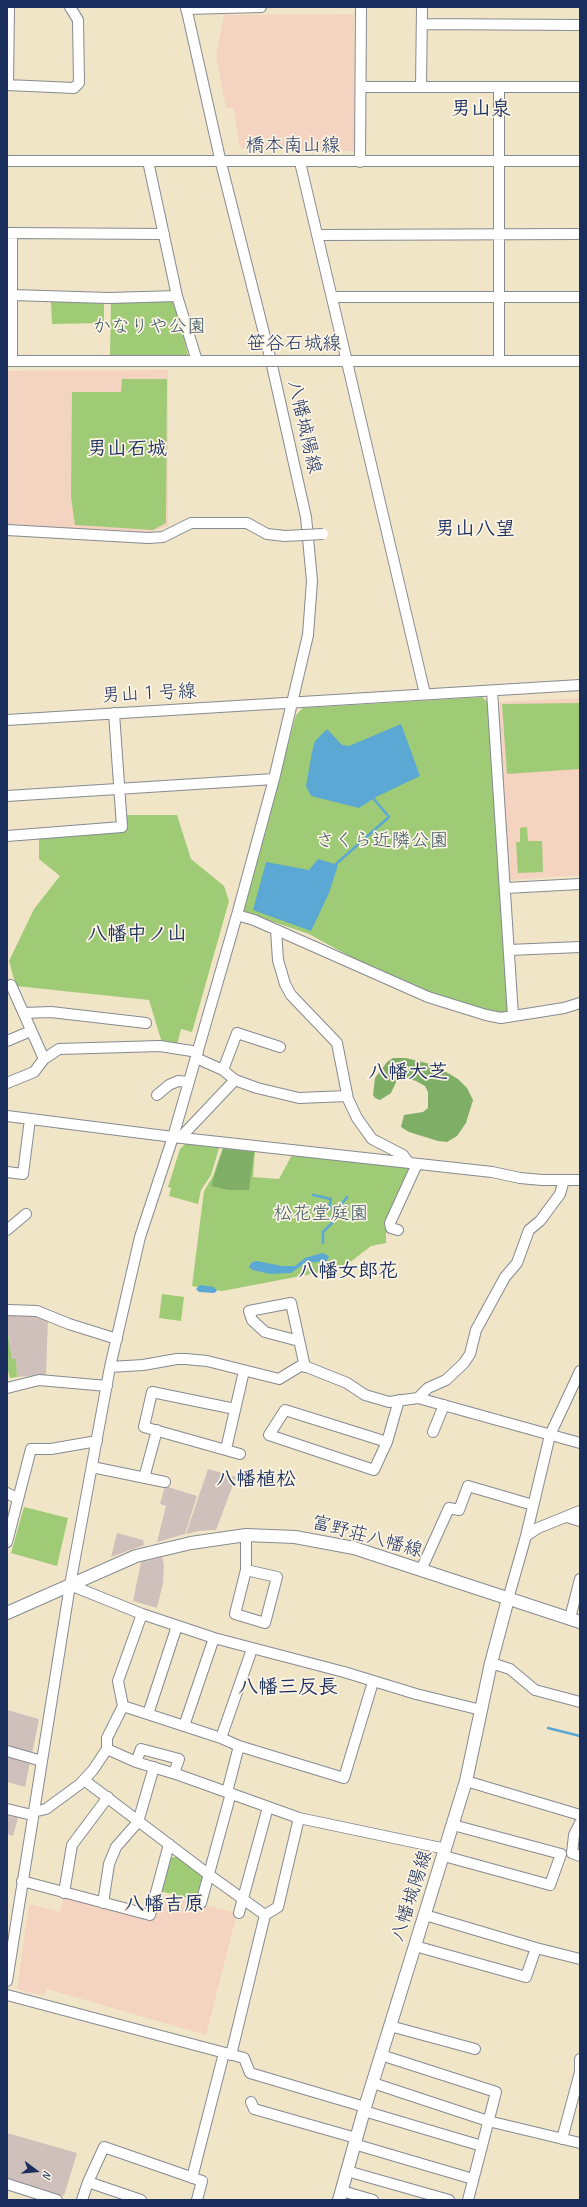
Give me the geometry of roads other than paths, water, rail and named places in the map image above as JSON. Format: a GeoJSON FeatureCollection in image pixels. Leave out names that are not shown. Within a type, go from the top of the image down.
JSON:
{"type":"FeatureCollection","features":[{"type":"Feature","properties":{"kind":"main road","name":"富野荘八幡線"},"geometry":{"type":"LineString","coordinates":[[7,1613],[136,1556],[192,1543],[246,1535],[295,1537],[328,1542],[421,1570],[575,1620]]}},
{"type":"Feature","properties":{"kind":"main road","name":"八幡城陽線"},"geometry":{"type":"LineString","coordinates":[[340,2195],[364,2109],[466,1781],[491,1663],[508,1599]]}},
{"type":"Feature","properties":{"kind":"street"},"geometry":{"type":"LineString","coordinates":[[9,7],[7,85],[74,88],[79,83],[78,20],[70,7]]}},
{"type":"Feature","properties":{"kind":"street"},"geometry":{"type":"LineString","coordinates":[[186,8],[261,7]]}},
{"type":"Feature","properties":{"kind":"street"},"geometry":{"type":"LineString","coordinates":[[360,162],[361,7]]}},
{"type":"Feature","properties":{"kind":"street"},"geometry":{"type":"LineString","coordinates":[[421,87],[422,7]]}},
{"type":"Feature","properties":{"kind":"street","name":"八幡城陽線"},"geometry":{"type":"LineString","coordinates":[[7,1981],[32,1814],[70,1585],[110,1367],[140,1237],[177,1137],[189,1082],[274,779],[308,635],[312,581],[306,517],[271,361],[221,163],[186,8]]}},
{"type":"Feature","properties":{"kind":"street"},"geometry":{"type":"LineString","coordinates":[[422,24],[580,25]]}},
{"type":"Feature","properties":{"kind":"street"},"geometry":{"type":"LineString","coordinates":[[361,86],[580,87]]}},
{"type":"Feature","properties":{"kind":"street"},"geometry":{"type":"LineString","coordinates":[[499,87],[499,361]]}},
{"type":"Feature","properties":{"kind":"street","name":"橋本南山線"},"geometry":{"type":"LineString","coordinates":[[7,161],[148,161],[221,163],[580,161]]}},
{"type":"Feature","properties":{"kind":"street"},"geometry":{"type":"LineString","coordinates":[[148,161],[177,296],[197,361]]}},
{"type":"Feature","properties":{"kind":"street"},"geometry":{"type":"LineString","coordinates":[[300,162],[426,694]]}},
{"type":"Feature","properties":{"kind":"street"},"geometry":{"type":"LineString","coordinates":[[10,361],[10,233],[164,234]]}},
{"type":"Feature","properties":{"kind":"street"},"geometry":{"type":"LineString","coordinates":[[318,235],[580,234]]}},
{"type":"Feature","properties":{"kind":"street"},"geometry":{"type":"LineString","coordinates":[[11,295],[109,298],[177,296]]}},
{"type":"Feature","properties":{"kind":"street"},"geometry":{"type":"LineString","coordinates":[[332,297],[580,297]]}},
{"type":"Feature","properties":{"kind":"street","name":"笹谷石城線"},"geometry":{"type":"LineString","coordinates":[[10,361],[580,360]]}},
{"type":"Feature","properties":{"kind":"street"},"geometry":{"type":"LineString","coordinates":[[7,530],[148,538],[163,537],[191,523],[247,523],[267,534],[285,536],[323,534]]}},
{"type":"Feature","properties":{"kind":"street","name":"男山１号線"},"geometry":{"type":"LineString","coordinates":[[7,720],[580,685]]}},
{"type":"Feature","properties":{"kind":"street"},"geometry":{"type":"LineString","coordinates":[[492,691],[514,1016]]}},
{"type":"Feature","properties":{"kind":"street"},"geometry":{"type":"LineString","coordinates":[[7,836],[122,827],[114,713]]}},
{"type":"Feature","properties":{"kind":"street"},"geometry":{"type":"LineString","coordinates":[[7,796],[274,779]]}},
{"type":"Feature","properties":{"kind":"street"},"geometry":{"type":"LineString","coordinates":[[506,888],[580,884]]}},
{"type":"Feature","properties":{"kind":"street"},"geometry":{"type":"LineString","coordinates":[[237,915],[254,920],[428,997],[486,1015],[501,1018],[564,1008],[580,1003]]}},
{"type":"Feature","properties":{"kind":"street"},"geometry":{"type":"LineString","coordinates":[[276,930],[278,960],[285,984],[291,995],[337,1043],[347,1096],[357,1118],[372,1139],[403,1155],[413,1163]]}},
{"type":"Feature","properties":{"kind":"street"},"geometry":{"type":"LineString","coordinates":[[509,950],[580,947]]}},
{"type":"Feature","properties":{"kind":"street"},"geometry":{"type":"LineString","coordinates":[[10,984],[44,1059]]}},
{"type":"Feature","properties":{"kind":"street"},"geometry":{"type":"LineString","coordinates":[[24,1014],[51,1012],[146,1022]]}},
{"type":"Feature","properties":{"kind":"street"},"geometry":{"type":"LineString","coordinates":[[7,1041],[30,1031]]}},
{"type":"Feature","properties":{"kind":"street"},"geometry":{"type":"LineString","coordinates":[[223,1070],[237,1033],[280,1047]]}},
{"type":"Feature","properties":{"kind":"street"},"geometry":{"type":"LineString","coordinates":[[7,1083],[34,1072],[44,1059],[59,1049],[160,1046],[197,1055],[223,1070],[236,1080],[257,1088],[299,1098],[347,1096]]}},
{"type":"Feature","properties":{"kind":"street"},"geometry":{"type":"LineString","coordinates":[[177,1137],[236,1080]]}},
{"type":"Feature","properties":{"kind":"street"},"geometry":{"type":"LineString","coordinates":[[157,1095],[169,1085],[178,1082],[189,1082]]}},
{"type":"Feature","properties":{"kind":"street"},"geometry":{"type":"LineString","coordinates":[[7,1116],[177,1137],[492,1172],[520,1178],[580,1180]]}},
{"type":"Feature","properties":{"kind":"street"},"geometry":{"type":"LineString","coordinates":[[7,1172],[23,1174],[30,1119]]}},
{"type":"Feature","properties":{"kind":"street"},"geometry":{"type":"LineString","coordinates":[[398,1230],[391,1228],[390,1223],[413,1163]]}},
{"type":"Feature","properties":{"kind":"street"},"geometry":{"type":"LineString","coordinates":[[418,1398],[428,1388],[446,1380],[464,1363],[470,1354],[476,1330],[506,1277],[517,1263],[530,1230],[540,1221],[560,1194],[564,1180]]}},
{"type":"Feature","properties":{"kind":"street"},"geometry":{"type":"LineString","coordinates":[[7,1230],[26,1214]]}},
{"type":"Feature","properties":{"kind":"street"},"geometry":{"type":"LineString","coordinates":[[299,1341],[282,1338],[265,1332],[252,1320],[249,1311],[291,1303],[305,1366]]}},
{"type":"Feature","properties":{"kind":"street"},"geometry":{"type":"LineString","coordinates":[[7,1310],[37,1311],[69,1324],[117,1339]]}},
{"type":"Feature","properties":{"kind":"street"},"geometry":{"type":"LineString","coordinates":[[110,1367],[143,1365],[177,1359],[207,1361],[279,1379],[302,1365],[347,1383],[365,1395],[389,1402],[418,1398],[580,1443]]}},
{"type":"Feature","properties":{"kind":"street"},"geometry":{"type":"LineString","coordinates":[[226,1449],[244,1371]]}},
{"type":"Feature","properties":{"kind":"street"},"geometry":{"type":"LineString","coordinates":[[508,1599],[526,1536],[550,1435],[580,1371]]}},
{"type":"Feature","properties":{"kind":"street"},"geometry":{"type":"LineString","coordinates":[[7,1388],[39,1380],[107,1386]]}},
{"type":"Feature","properties":{"kind":"street"},"geometry":{"type":"LineString","coordinates":[[235,1409],[152,1392],[144,1427],[240,1454]]}},
{"type":"Feature","properties":{"kind":"street"},"geometry":{"type":"LineString","coordinates":[[387,1442],[285,1410],[269,1435],[374,1470],[387,1442],[399,1400]]}},
{"type":"Feature","properties":{"kind":"street"},"geometry":{"type":"LineString","coordinates":[[433,1432],[444,1405]]}},
{"type":"Feature","properties":{"kind":"street"},"geometry":{"type":"LineString","coordinates":[[144,1478],[158,1430]]}},
{"type":"Feature","properties":{"kind":"street"},"geometry":{"type":"LineString","coordinates":[[8,1536],[31,1448],[51,1449],[97,1441]]}},
{"type":"Feature","properties":{"kind":"street"},"geometry":{"type":"LineString","coordinates":[[92,1467],[165,1482]]}},
{"type":"Feature","properties":{"kind":"street"},"geometry":{"type":"LineString","coordinates":[[421,1570],[449,1508],[460,1510],[468,1486],[533,1505]]}},
{"type":"Feature","properties":{"kind":"street"},"geometry":{"type":"LineString","coordinates":[[7,1494],[18,1499]]}},
{"type":"Feature","properties":{"kind":"street"},"geometry":{"type":"LineString","coordinates":[[526,1536],[538,1528],[580,1511]]}},
{"type":"Feature","properties":{"kind":"street"},"geometry":{"type":"LineString","coordinates":[[567,1517],[580,1522]]}},
{"type":"Feature","properties":{"kind":"street"},"geometry":{"type":"LineString","coordinates":[[246,1535],[246,1570],[235,1614],[265,1623],[276,1577],[246,1570]]}},
{"type":"Feature","properties":{"kind":"street"},"geometry":{"type":"LineString","coordinates":[[575,1620],[580,1579]]}},
{"type":"Feature","properties":{"kind":"street"},"geometry":{"type":"LineString","coordinates":[[70,1585],[142,1614],[214,1638],[481,1710]]}},
{"type":"Feature","properties":{"kind":"street"},"geometry":{"type":"LineString","coordinates":[[7,1809],[32,1814],[46,1809],[84,1780],[107,1749],[108,1738],[123,1706],[118,1681],[142,1614]]}},
{"type":"Feature","properties":{"kind":"street"},"geometry":{"type":"LineString","coordinates":[[148,1714],[177,1626]]}},
{"type":"Feature","properties":{"kind":"street"},"geometry":{"type":"LineString","coordinates":[[184,1726],[214,1638]]}},
{"type":"Feature","properties":{"kind":"street"},"geometry":{"type":"LineString","coordinates":[[221,1738],[252,1649]]}},
{"type":"Feature","properties":{"kind":"street"},"geometry":{"type":"LineString","coordinates":[[491,1663],[510,1669],[535,1690],[580,1702]]}},
{"type":"Feature","properties":{"kind":"street"},"geometry":{"type":"LineString","coordinates":[[123,1706],[221,1738],[239,1746],[344,1778],[373,1682]]}},
{"type":"Feature","properties":{"kind":"street"},"geometry":{"type":"LineString","coordinates":[[201,1903],[229,1793],[239,1746]]}},
{"type":"Feature","properties":{"kind":"street"},"geometry":{"type":"LineString","coordinates":[[107,1749],[136,1762],[299,1818],[445,1852],[550,1885],[561,1854],[453,1825]]}},
{"type":"Feature","properties":{"kind":"street"},"geometry":{"type":"LineString","coordinates":[[136,1762],[141,1749],[179,1760],[174,1774]]}},
{"type":"Feature","properties":{"kind":"street"},"geometry":{"type":"LineString","coordinates":[[7,1751],[42,1761]]}},
{"type":"Feature","properties":{"kind":"street"},"geometry":{"type":"LineString","coordinates":[[103,1902],[109,1864],[116,1847],[138,1822],[154,1767]]}},
{"type":"Feature","properties":{"kind":"street"},"geometry":{"type":"LineString","coordinates":[[84,1780],[108,1797],[138,1822],[265,1915]]}},
{"type":"Feature","properties":{"kind":"street"},"geometry":{"type":"LineString","coordinates":[[466,1781],[580,1815]]}},
{"type":"Feature","properties":{"kind":"street"},"geometry":{"type":"LineString","coordinates":[[64,1893],[72,1845],[108,1797]]}},
{"type":"Feature","properties":{"kind":"street"},"geometry":{"type":"LineString","coordinates":[[239,1913],[268,1807]]}},
{"type":"Feature","properties":{"kind":"street"},"geometry":{"type":"LineString","coordinates":[[192,2178],[265,1915],[278,1907],[299,1818]]}},
{"type":"Feature","properties":{"kind":"street"},"geometry":{"type":"LineString","coordinates":[[580,1823],[574,1835],[572,1854],[580,1856]]}},
{"type":"Feature","properties":{"kind":"street"},"geometry":{"type":"LineString","coordinates":[[22,1881],[150,1915],[169,1844]]}},
{"type":"Feature","properties":{"kind":"street"},"geometry":{"type":"LineString","coordinates":[[425,1915],[536,1948],[580,1959]]}},
{"type":"Feature","properties":{"kind":"street"},"geometry":{"type":"LineString","coordinates":[[415,1946],[526,1977],[536,1948]]}},
{"type":"Feature","properties":{"kind":"street"},"geometry":{"type":"LineString","coordinates":[[7,1995],[244,2058],[250,2073],[482,2146]]}},
{"type":"Feature","properties":{"kind":"street"},"geometry":{"type":"LineString","coordinates":[[390,2026],[476,2049]]}},
{"type":"Feature","properties":{"kind":"street"},"geometry":{"type":"LineString","coordinates":[[381,2055],[496,2092],[468,2200]]}},
{"type":"Feature","properties":{"kind":"street"},"geometry":{"type":"LineString","coordinates":[[562,2139],[580,2072],[580,2059]]}},
{"type":"Feature","properties":{"kind":"street"},"geometry":{"type":"LineString","coordinates":[[373,2082],[488,2121],[580,2144]]}},
{"type":"Feature","properties":{"kind":"street"},"geometry":{"type":"LineString","coordinates":[[251,2102],[254,2109],[473,2179]]}},
{"type":"Feature","properties":{"kind":"street"},"geometry":{"type":"LineString","coordinates":[[82,2200],[88,2182],[104,2147],[202,2181],[197,2200]]}},
{"type":"Feature","properties":{"kind":"street"},"geometry":{"type":"LineString","coordinates":[[347,2171],[449,2200]]}},
{"type":"Feature","properties":{"kind":"street"},"geometry":{"type":"LineString","coordinates":[[88,2182],[141,2200]]}},
{"type":"Feature","properties":{"kind":"street"},"geometry":{"type":"LineString","coordinates":[[7,2184],[57,2200]]}},
{"type":"Feature","properties":{"kind":"street"},"geometry":{"type":"LineString","coordinates":[[340,2195],[373,2200]]}},
{"type":"Feature","properties":{"kind":"water"},"geometry":{"type":"Polygon","coordinates":[[[401,724],[420,776],[376,797],[359,808],[311,796],[306,786],[312,752],[315,741],[327,729],[342,745],[349,746],[401,724]]]}},
{"type":"Feature","properties":{"kind":"water"},"geometry":{"type":"Polygon","coordinates":[[[318,859],[338,865],[329,893],[311,931],[253,910],[266,862],[309,870],[318,859]]]}},
{"type":"Feature","properties":{"kind":"water"},"geometry":{"type":"Polygon","coordinates":[[[322,1253],[329,1256],[327,1261],[305,1263],[291,1273],[270,1274],[253,1270],[249,1267],[252,1262],[257,1261],[282,1266],[295,1266],[305,1258],[322,1253]]]}},
{"type":"Feature","properties":{"kind":"water"},"geometry":{"type":"Polygon","coordinates":[[[200,1285],[214,1287],[217,1291],[214,1293],[199,1292],[196,1289],[200,1285]]]}},
{"type":"Feature","properties":{"kind":"waterway"},"geometry":{"type":"LineString","coordinates":[[336,864],[389,817],[373,798]]}},
{"type":"Feature","properties":{"kind":"waterway"},"geometry":{"type":"LineString","coordinates":[[313,1195],[331,1199],[329,1207],[334,1209],[337,1214],[336,1219],[323,1232],[323,1243]]}},
{"type":"Feature","properties":{"kind":"waterway"},"geometry":{"type":"LineString","coordinates":[[345,1216],[342,1212],[341,1205],[347,1197]]}},
{"type":"Feature","properties":{"kind":"waterway"},"geometry":{"type":"LineString","coordinates":[[548,1728],[580,1736]]}},
{"type":"Feature","properties":{"kind":"district","name":"男山泉"},"geometry":{"type":"Point","coordinates":[481,110]}},
{"type":"Feature","properties":{"kind":"district","name":"男山石城"},"geometry":{"type":"Point","coordinates":[127,450]}},
{"type":"Feature","properties":{"kind":"district","name":"男山八望"},"geometry":{"type":"Point","coordinates":[475,530]}},
{"type":"Feature","properties":{"kind":"district","name":"八幡中ノ山"},"geometry":{"type":"Point","coordinates":[137,935]}},
{"type":"Feature","properties":{"kind":"district","name":"八幡大芝"},"geometry":{"type":"Point","coordinates":[408,1073]}},
{"type":"Feature","properties":{"kind":"district","name":"八幡女郎花"},"geometry":{"type":"Point","coordinates":[348,1272]}},
{"type":"Feature","properties":{"kind":"district","name":"八幡植松"},"geometry":{"type":"Point","coordinates":[256,1480]}},
{"type":"Feature","properties":{"kind":"district","name":"八幡三反長"},"geometry":{"type":"Point","coordinates":[288,1688]}},
{"type":"Feature","properties":{"kind":"district","name":"八幡吉原"},"geometry":{"type":"Point","coordinates":[164,1905]}},
{"type":"Feature","properties":{"kind":"park label","name":"かなりや公園"},"geometry":{"type":"Point","coordinates":[149,327]}},
{"type":"Feature","properties":{"kind":"park label","name":"さくら近隣公園"},"geometry":{"type":"Point","coordinates":[382,841]}},
{"type":"Feature","properties":{"kind":"park label","name":"松花堂庭園"},"geometry":{"type":"Point","coordinates":[321,1214]}}]}
